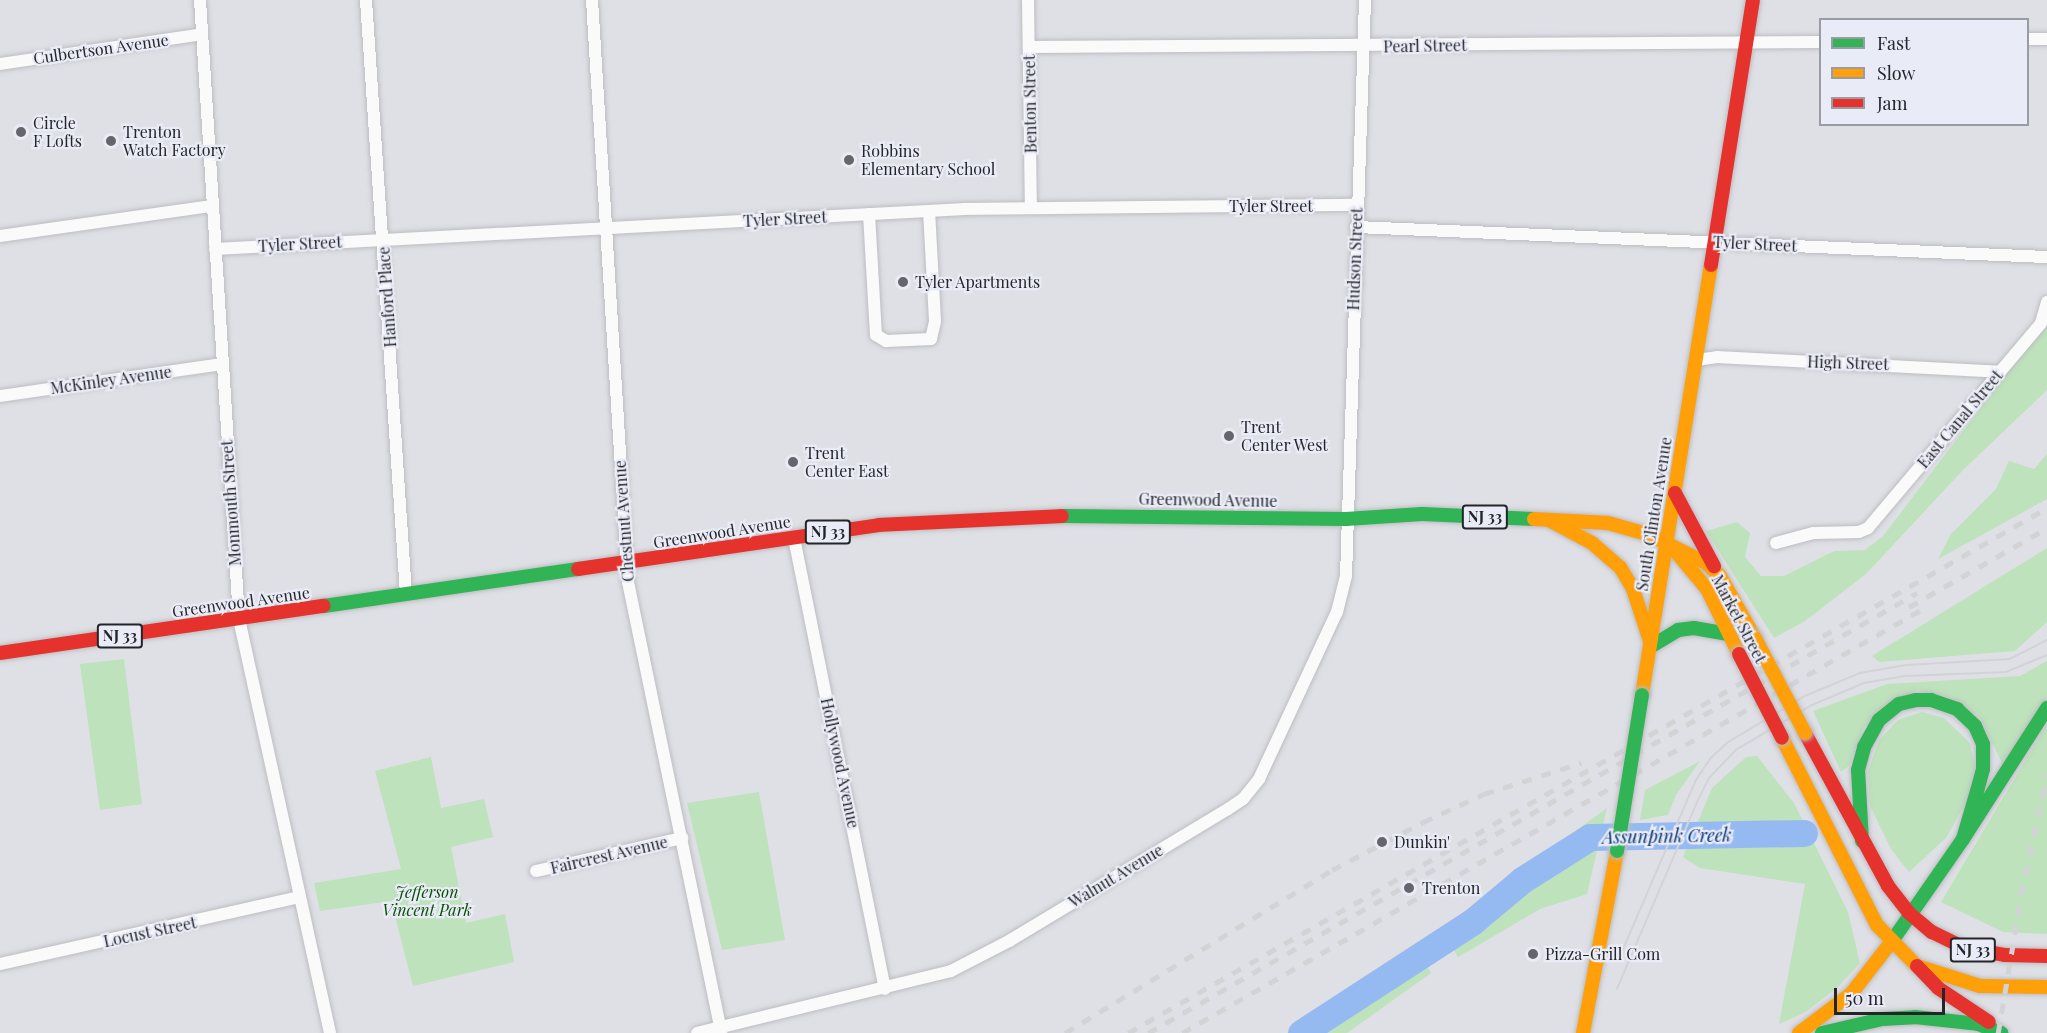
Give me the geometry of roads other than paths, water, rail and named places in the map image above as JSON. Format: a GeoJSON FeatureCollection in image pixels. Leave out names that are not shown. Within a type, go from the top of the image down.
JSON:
{"type":"FeatureCollection","features":[{"type":"Feature","properties":{"kind":"main road","name":"South Clinton Avenue"},"geometry":{"type":"LineString","coordinates":[[1583,1033],[1617,851],[1753,0]]}},
{"type":"Feature","properties":{"kind":"main road"},"geometry":{"type":"LineString","coordinates":[[1675,493],[1720,576]]}},
{"type":"Feature","properties":{"kind":"main road","name":"Greenwood Avenue"},"geometry":{"type":"LineString","coordinates":[[0,653],[922,520],[1048,516],[1346,519],[1422,514],[1608,524],[1666,542]]}},
{"type":"Feature","properties":{"kind":"main road"},"geometry":{"type":"LineString","coordinates":[[1547,519],[1592,543],[1620,567],[1633,589],[1650,644],[1678,630],[1694,628],[1729,634]]}},
{"type":"Feature","properties":{"kind":"main road","name":"Market Street"},"geometry":{"type":"LineString","coordinates":[[1666,542],[1690,553],[1720,576],[1862,841],[1888,886],[1909,913],[1932,933],[1965,948],[2004,955],[2047,956]]}},
{"type":"Feature","properties":{"kind":"main road","name":"Market Street"},"geometry":{"type":"LineString","coordinates":[[1666,542],[1707,589],[1877,925],[1917,966],[1980,986],[2047,987]]}},
{"type":"Feature","properties":{"kind":"main road"},"geometry":{"type":"LineString","coordinates":[[1862,841],[1857,798],[1864,747],[1879,720],[1890,709],[1916,700],[1931,700],[1957,709],[1975,726],[1983,744],[1983,769],[1963,839]]}},
{"type":"Feature","properties":{"kind":"main road"},"geometry":{"type":"LineString","coordinates":[[1799,1033],[1851,994],[1892,941],[1909,913],[1963,839],[2047,708]]}},
{"type":"Feature","properties":{"kind":"main road"},"geometry":{"type":"LineString","coordinates":[[1917,966],[1956,1002],[2006,1033]]}},
{"type":"Feature","properties":{"kind":"main road"},"geometry":{"type":"LineString","coordinates":[[1822,1033],[1882,1018],[1915,1017],[1977,1024],[2001,1033]]}},
{"type":"Feature","properties":{"kind":"street","name":"Monmouth Street"},"geometry":{"type":"LineString","coordinates":[[200,0],[239,619],[330,1033]]}},
{"type":"Feature","properties":{"kind":"street","name":"Hanford Place"},"geometry":{"type":"LineString","coordinates":[[366,0],[406,594]]}},
{"type":"Feature","properties":{"kind":"street","name":"Chestnut Avenue"},"geometry":{"type":"LineString","coordinates":[[592,0],[626,563],[721,1030]]}},
{"type":"Feature","properties":{"kind":"street","name":"Benton Street"},"geometry":{"type":"LineString","coordinates":[[1028,0],[1031,208]]}},
{"type":"Feature","properties":{"kind":"street","name":"Hudson Street"},"geometry":{"type":"LineString","coordinates":[[1346,519],[1365,0]]}},
{"type":"Feature","properties":{"kind":"street","name":"Culbertson Avenue"},"geometry":{"type":"LineString","coordinates":[[0,64],[202,34]]}},
{"type":"Feature","properties":{"kind":"street"},"geometry":{"type":"LineString","coordinates":[[2029,39],[2047,39]]}},
{"type":"Feature","properties":{"kind":"street","name":"Pearl Street"},"geometry":{"type":"LineString","coordinates":[[1029,47],[1363,47],[1819,42]]}},
{"type":"Feature","properties":{"kind":"street","name":"Tyler Street"},"geometry":{"type":"LineString","coordinates":[[215,249],[929,211],[1356,205]]}},
{"type":"Feature","properties":{"kind":"street"},"geometry":{"type":"LineString","coordinates":[[0,236],[212,206]]}},
{"type":"Feature","properties":{"kind":"street"},"geometry":{"type":"LineString","coordinates":[[869,214],[876,335],[886,340],[931,339],[935,321],[929,211]]}},
{"type":"Feature","properties":{"kind":"street","name":"Tyler Street"},"geometry":{"type":"LineString","coordinates":[[1356,227],[2047,257]]}},
{"type":"Feature","properties":{"kind":"street","name":"East Canal Street"},"geometry":{"type":"LineString","coordinates":[[1776,543],[1814,533],[1864,531],[2041,323],[2047,302]]}},
{"type":"Feature","properties":{"kind":"street","name":"High Street"},"geometry":{"type":"LineString","coordinates":[[1696,360],[1717,357],[2000,372]]}},
{"type":"Feature","properties":{"kind":"street","name":"McKinley Avenue"},"geometry":{"type":"LineString","coordinates":[[0,396],[222,364]]}},
{"type":"Feature","properties":{"kind":"street","name":"Walnut Avenue"},"geometry":{"type":"LineString","coordinates":[[697,1033],[721,1030],[951,971],[1243,799],[1259,779],[1280,738],[1337,612],[1346,576],[1346,519]]}},
{"type":"Feature","properties":{"kind":"street","name":"Hollywood Avenue"},"geometry":{"type":"LineString","coordinates":[[794,538],[885,988]]}},
{"type":"Feature","properties":{"kind":"street","name":"Faircrest Avenue"},"geometry":{"type":"LineString","coordinates":[[536,871],[682,838]]}},
{"type":"Feature","properties":{"kind":"street","name":"Locust Street"},"geometry":{"type":"LineString","coordinates":[[0,964],[300,897]]}},
{"type":"Feature","properties":{"kind":"waterway","name":"Assunpink Creek"},"geometry":{"type":"LineString","coordinates":[[1301,1033],[1472,922],[1522,880],[1590,837],[1804,833]]}},
{"type":"Feature","properties":{"kind":"tram line"},"geometry":{"type":"LineString","coordinates":[[1621,954],[1696,780],[1711,758],[1727,743],[1805,696],[1860,673],[1907,665],[2010,659],[2047,640]]}},
{"type":"Feature","properties":{"kind":"tram line"},"geometry":{"type":"LineString","coordinates":[[1617,989],[1698,800],[1709,778],[1736,750],[1812,705],[1864,683],[1906,676],[2006,672],[2047,655]]}},
{"type":"Feature","properties":{"kind":"railway"},"geometry":{"type":"LineString","coordinates":[[1128,1033],[2047,508]]}},
{"type":"Feature","properties":{"kind":"railway"},"geometry":{"type":"LineString","coordinates":[[1909,607],[2047,528]]}},
{"type":"Feature","properties":{"kind":"railway"},"geometry":{"type":"LineString","coordinates":[[1148,1033],[1917,593]]}},
{"type":"Feature","properties":{"kind":"railway"},"geometry":{"type":"LineString","coordinates":[[1182,1033],[1926,607]]}},
{"type":"Feature","properties":{"kind":"railway"},"geometry":{"type":"LineString","coordinates":[[1065,1033],[1332,870],[1423,822],[1484,794],[1581,763]]}},
{"type":"Feature","properties":{"kind":"railway"},"geometry":{"type":"LineString","coordinates":[[1998,1033],[2021,895],[2047,776]]}},
{"type":"Feature","properties":{"kind":"place","name":"Circle F Lofts"},"geometry":{"type":"Point","coordinates":[21,132]}},
{"type":"Feature","properties":{"kind":"place","name":"Trenton Watch Factory"},"geometry":{"type":"Point","coordinates":[111,141]}},
{"type":"Feature","properties":{"kind":"place","name":"Robbins Elementary School"},"geometry":{"type":"Point","coordinates":[849,160]}},
{"type":"Feature","properties":{"kind":"place","name":"Tyler Apartments"},"geometry":{"type":"Point","coordinates":[903,282]}},
{"type":"Feature","properties":{"kind":"place","name":"Trent Center West"},"geometry":{"type":"Point","coordinates":[1229,436]}},
{"type":"Feature","properties":{"kind":"place","name":"Trent Center East"},"geometry":{"type":"Point","coordinates":[793,462]}},
{"type":"Feature","properties":{"kind":"place","name":"Dunkin'"},"geometry":{"type":"Point","coordinates":[1382,842]}},
{"type":"Feature","properties":{"kind":"place","name":"Trenton"},"geometry":{"type":"Point","coordinates":[1409,888]}},
{"type":"Feature","properties":{"kind":"place","name":"Pizza-Grill Com"},"geometry":{"type":"Point","coordinates":[1533,954]}},
{"type":"Feature","properties":{"kind":"park label","name":"Jefferson Vincent Park"},"geometry":{"type":"Point","coordinates":[427,901]}}]}
